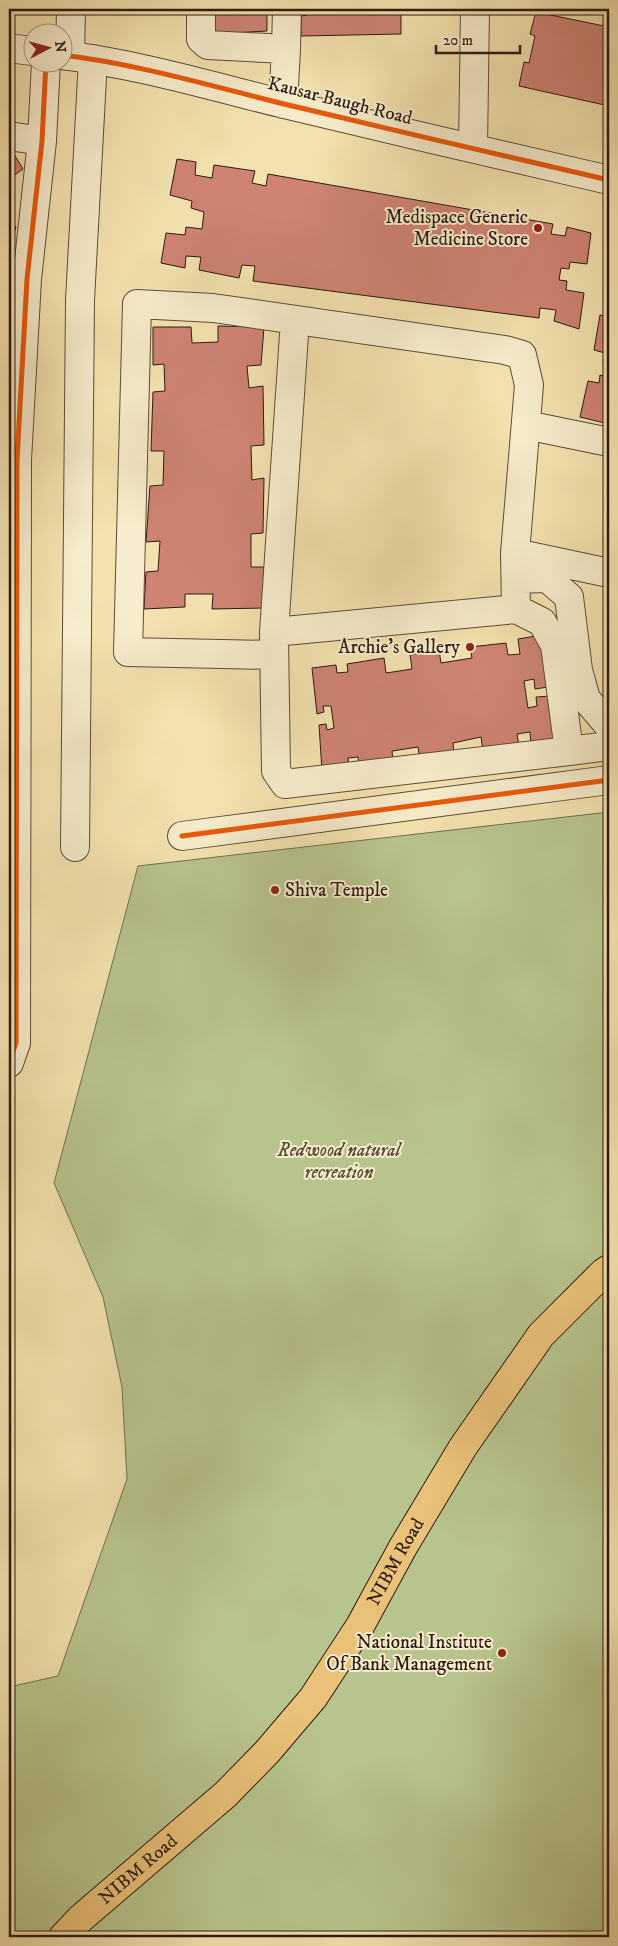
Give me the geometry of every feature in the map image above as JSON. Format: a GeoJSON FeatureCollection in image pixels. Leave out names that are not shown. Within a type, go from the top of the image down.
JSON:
{"type":"FeatureCollection","features":[{"type":"Feature","properties":{"kind":"main road","name":"NIBM Road"},"geometry":{"type":"LineString","coordinates":[[63,1937],[80,1919],[226,1794],[267,1752],[313,1698],[360,1626],[403,1547],[463,1447],[541,1335],[607,1265]]}},
{"type":"Feature","properties":{"kind":"street"},"geometry":{"type":"LineString","coordinates":[[70,22],[71,9]]}},
{"type":"Feature","properties":{"kind":"street"},"geometry":{"type":"LineString","coordinates":[[201,9],[201,39],[208,45],[286,49]]}},
{"type":"Feature","properties":{"kind":"street"},"geometry":{"type":"LineString","coordinates":[[283,104],[287,9]]}},
{"type":"Feature","properties":{"kind":"street"},"geometry":{"type":"LineString","coordinates":[[473,148],[475,9]]}},
{"type":"Feature","properties":{"kind":"street"},"geometry":{"type":"LineString","coordinates":[[9,48],[22,50]]}},
{"type":"Feature","properties":{"kind":"street","name":"Kausar Baugh Road"},"geometry":{"type":"LineString","coordinates":[[72,59],[199,81],[283,104],[609,180]]}},
{"type":"Feature","properties":{"kind":"street"},"geometry":{"type":"LineString","coordinates":[[9,1063],[16,1043],[12,887],[13,461],[18,279],[42,140],[64,72]]}},
{"type":"Feature","properties":{"kind":"street"},"geometry":{"type":"LineString","coordinates":[[69,72],[80,300],[75,847]]}},
{"type":"Feature","properties":{"kind":"street"},"geometry":{"type":"LineString","coordinates":[[9,136],[42,140]]}},
{"type":"Feature","properties":{"kind":"street"},"geometry":{"type":"LineString","coordinates":[[516,609],[515,566],[529,385],[522,355],[505,350],[213,308],[137,304],[128,652],[274,643],[516,609],[542,622],[556,645],[569,751]]}},
{"type":"Feature","properties":{"kind":"street"},"geometry":{"type":"LineString","coordinates":[[294,320],[274,643],[276,771],[285,784],[609,746]]}},
{"type":"Feature","properties":{"kind":"street"},"geometry":{"type":"LineString","coordinates":[[526,425],[609,442]]}},
{"type":"Feature","properties":{"kind":"street"},"geometry":{"type":"LineString","coordinates":[[515,566],[609,573]]}},
{"type":"Feature","properties":{"kind":"street"},"geometry":{"type":"LineString","coordinates":[[515,566],[547,578],[568,597],[578,670],[586,699],[609,726]]}},
{"type":"Feature","properties":{"kind":"street"},"geometry":{"type":"LineString","coordinates":[[182,836],[609,780]]}},
{"type":"Feature","properties":{"kind":"green space","name":"Redwood natural recreation"},"geometry":{"type":"Polygon","coordinates":[[[609,812],[609,1937],[9,1937],[9,1687],[58,1676],[127,1479],[122,1387],[103,1297],[54,1183],[138,866],[609,812]]]}},
{"type":"Feature","properties":{"kind":"building"},"geometry":{"type":"Polygon","coordinates":[[[212,9],[267,9],[267,31],[212,34],[212,9]]]}},
{"type":"Feature","properties":{"kind":"building"},"geometry":{"type":"Polygon","coordinates":[[[307,9],[401,10],[401,34],[301,36],[301,16],[307,15],[307,9]]]}},
{"type":"Feature","properties":{"kind":"building"},"geometry":{"type":"Polygon","coordinates":[[[536,12],[609,27],[609,106],[519,86],[524,62],[529,63],[535,36],[530,34],[536,12]]]}},
{"type":"Feature","properties":{"kind":"building"},"geometry":{"type":"Polygon","coordinates":[[[9,146],[23,169],[9,179],[9,146]]]}},
{"type":"Feature","properties":{"kind":"building"},"geometry":{"type":"Polygon","coordinates":[[[177,159],[196,162],[195,175],[212,178],[214,165],[255,171],[252,183],[266,186],[268,174],[553,224],[551,234],[565,236],[567,227],[591,233],[587,264],[570,262],[569,269],[561,268],[559,280],[567,281],[566,290],[584,293],[579,329],[554,321],[556,310],[540,308],[539,318],[253,281],[255,266],[242,265],[239,278],[199,270],[201,257],[186,256],[185,268],[161,263],[166,233],[185,235],[186,227],[202,229],[204,212],[191,208],[192,201],[170,195],[177,159]]]}},
{"type":"Feature","properties":{"kind":"building"},"geometry":{"type":"Polygon","coordinates":[[[9,222],[16,227],[9,249],[9,222]]]}},
{"type":"Feature","properties":{"kind":"building"},"geometry":{"type":"Polygon","coordinates":[[[600,315],[609,317],[609,364],[603,362],[605,353],[594,350],[600,315]]]}},
{"type":"Feature","properties":{"kind":"building"},"geometry":{"type":"Polygon","coordinates":[[[218,326],[264,327],[261,365],[247,366],[249,388],[263,386],[264,445],[251,446],[252,480],[264,478],[263,533],[251,534],[251,567],[264,567],[265,608],[212,609],[213,594],[185,594],[185,607],[144,609],[146,572],[158,571],[160,541],[146,542],[150,486],[163,485],[164,451],[151,451],[153,392],[165,391],[164,364],[153,365],[153,327],[191,327],[192,343],[218,342],[218,326]]]}},
{"type":"Feature","properties":{"kind":"building"},"geometry":{"type":"Polygon","coordinates":[[[600,375],[609,377],[609,424],[580,417],[588,381],[599,383],[600,375]]]}},
{"type":"Feature","properties":{"kind":"building"},"geometry":{"type":"Polygon","coordinates":[[[542,635],[548,687],[535,689],[534,679],[524,681],[528,708],[537,706],[536,697],[550,696],[556,742],[531,745],[530,732],[517,734],[519,746],[483,751],[481,737],[453,743],[454,756],[420,761],[418,747],[392,751],[393,761],[359,766],[358,757],[348,758],[349,768],[322,771],[319,725],[326,724],[327,730],[334,728],[331,706],[323,706],[324,712],[317,714],[312,668],[336,665],[337,673],[348,672],[347,664],[384,658],[386,673],[412,669],[410,655],[439,650],[441,663],[472,658],[470,647],[506,643],[508,655],[520,654],[518,639],[542,635]]]}},
{"type":"Feature","properties":{"kind":"cycle path"},"geometry":{"type":"LineString","coordinates":[[72,56],[174,76],[325,114],[609,180]]}},
{"type":"Feature","properties":{"kind":"cycle path"},"geometry":{"type":"LineString","coordinates":[[9,1063],[16,1043],[17,460],[27,279],[42,141],[45,72]]}},
{"type":"Feature","properties":{"kind":"cycle path"},"geometry":{"type":"LineString","coordinates":[[182,836],[609,780]]}},
{"type":"Feature","properties":{"kind":"place","name":"Medispace Generic Medicine Store"},"geometry":{"type":"Point","coordinates":[538,228]}},
{"type":"Feature","properties":{"kind":"place","name":"Archie's Gallery"},"geometry":{"type":"Point","coordinates":[470,647]}},
{"type":"Feature","properties":{"kind":"place","name":"Shiva Temple"},"geometry":{"type":"Point","coordinates":[275,890]}},
{"type":"Feature","properties":{"kind":"place","name":"National Institute Of Bank Management"},"geometry":{"type":"Point","coordinates":[502,1653]}}]}
